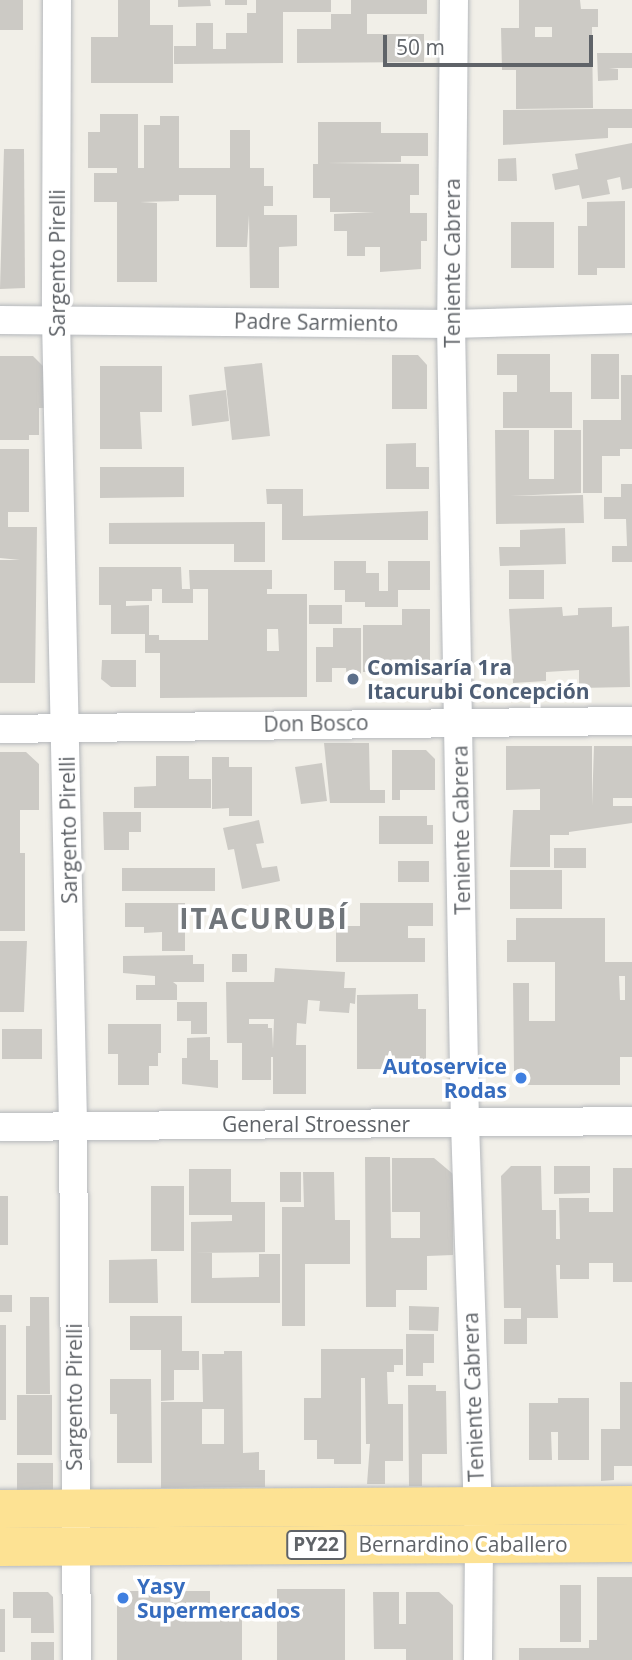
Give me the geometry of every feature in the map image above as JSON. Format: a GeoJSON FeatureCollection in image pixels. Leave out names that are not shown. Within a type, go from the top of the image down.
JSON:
{"type":"FeatureCollection","features":[{"type":"Feature","properties":{"kind":"highway","name":"Bernardino Caballero"},"geometry":{"type":"LineString","coordinates":[[0,1509],[632,1505]]}},
{"type":"Feature","properties":{"kind":"highway","name":"Bernardino Caballero"},"geometry":{"type":"LineString","coordinates":[[0,1547],[632,1542]]}},
{"type":"Feature","properties":{"kind":"street","name":"Sargento Pirelli"},"geometry":{"type":"LineString","coordinates":[[57,0],[56,320],[67,726],[77,1660]]}},
{"type":"Feature","properties":{"kind":"street","name":"Teniente Cabrera"},"geometry":{"type":"LineString","coordinates":[[454,0],[451,324],[466,1123],[479,1544],[478,1660]]}},
{"type":"Feature","properties":{"kind":"street","name":"Padre Sarmiento"},"geometry":{"type":"LineString","coordinates":[[0,320],[451,324],[632,319]]}},
{"type":"Feature","properties":{"kind":"street","name":"Don Bosco"},"geometry":{"type":"LineString","coordinates":[[0,729],[459,721],[632,721]]}},
{"type":"Feature","properties":{"kind":"street","name":"General Stroessner"},"geometry":{"type":"LineString","coordinates":[[0,1127],[632,1121]]}},
{"type":"Feature","properties":{"kind":"building"},"geometry":{"type":"Polygon","coordinates":[[[0,0],[23,0],[23,30],[0,30],[0,0]]]}},
{"type":"Feature","properties":{"kind":"building"},"geometry":{"type":"Polygon","coordinates":[[[118,0],[150,0],[150,25],[173,25],[173,83],[91,83],[91,37],[118,37],[118,0]]]}},
{"type":"Feature","properties":{"kind":"building"},"geometry":{"type":"Polygon","coordinates":[[[178,0],[210,0],[211,6],[178,7],[178,0]]]}},
{"type":"Feature","properties":{"kind":"building"},"geometry":{"type":"Polygon","coordinates":[[[225,0],[247,0],[247,5],[225,5],[225,0]]]}},
{"type":"Feature","properties":{"kind":"building"},"geometry":{"type":"Polygon","coordinates":[[[256,0],[331,0],[331,12],[283,12],[283,63],[174,64],[174,46],[196,46],[196,23],[213,23],[213,49],[226,49],[226,33],[247,33],[247,13],[256,13],[256,0]]]}},
{"type":"Feature","properties":{"kind":"building"},"geometry":{"type":"Polygon","coordinates":[[[351,0],[427,0],[427,14],[367,14],[367,34],[424,34],[424,62],[297,63],[297,29],[331,29],[331,14],[351,14],[351,0]]]}},
{"type":"Feature","properties":{"kind":"building"},"geometry":{"type":"Polygon","coordinates":[[[519,0],[580,0],[581,9],[598,9],[598,27],[592,27],[593,108],[516,109],[516,70],[502,70],[501,28],[519,28],[519,0]],[[535,27],[535,37],[552,37],[552,27],[535,27]]]}},
{"type":"Feature","properties":{"kind":"building"},"geometry":{"type":"Polygon","coordinates":[[[597,53],[632,53],[632,68],[609,68],[618,69],[618,80],[598,81],[597,53]]]}},
{"type":"Feature","properties":{"kind":"building"},"geometry":{"type":"Polygon","coordinates":[[[632,109],[632,128],[608,128],[608,138],[503,145],[503,110],[632,109]]]}},
{"type":"Feature","properties":{"kind":"building"},"geometry":{"type":"Polygon","coordinates":[[[100,114],[138,114],[138,168],[144,168],[144,125],[160,125],[160,116],[179,116],[179,168],[230,168],[230,130],[250,130],[250,168],[264,168],[264,186],[273,186],[273,206],[264,206],[264,215],[297,215],[297,246],[279,247],[279,288],[250,288],[249,215],[247,247],[216,247],[216,195],[179,195],[179,201],[140,202],[157,203],[157,282],[117,282],[117,202],[94,202],[94,173],[117,173],[117,168],[88,168],[88,132],[100,132],[100,114]]]}},
{"type":"Feature","properties":{"kind":"building"},"geometry":{"type":"Polygon","coordinates":[[[318,122],[381,122],[381,133],[428,133],[428,156],[401,156],[401,162],[327,163],[419,164],[419,195],[410,195],[410,213],[427,213],[427,241],[421,241],[421,269],[380,272],[380,247],[365,247],[365,256],[347,256],[347,231],[334,231],[334,214],[375,212],[330,212],[330,198],[313,198],[313,164],[318,164],[318,122]]]}},
{"type":"Feature","properties":{"kind":"building"},"geometry":{"type":"Polygon","coordinates":[[[632,143],[632,188],[622,190],[620,177],[607,180],[610,194],[582,199],[579,185],[555,190],[552,174],[578,169],[575,154],[632,143]]]}},
{"type":"Feature","properties":{"kind":"building"},"geometry":{"type":"Polygon","coordinates":[[[4,149],[24,149],[25,288],[0,289],[4,149]]]}},
{"type":"Feature","properties":{"kind":"building"},"geometry":{"type":"Polygon","coordinates":[[[516,158],[517,181],[498,181],[498,159],[516,158]]]}},
{"type":"Feature","properties":{"kind":"building"},"geometry":{"type":"Polygon","coordinates":[[[625,201],[625,268],[597,268],[597,275],[578,275],[578,226],[587,226],[587,202],[625,201]]]}},
{"type":"Feature","properties":{"kind":"building"},"geometry":{"type":"Polygon","coordinates":[[[511,222],[554,222],[554,268],[511,268],[511,222]]]}},
{"type":"Feature","properties":{"kind":"building"},"geometry":{"type":"Polygon","coordinates":[[[497,354],[550,354],[550,392],[572,392],[572,428],[503,428],[503,392],[517,392],[517,375],[497,375],[497,354]]]}},
{"type":"Feature","properties":{"kind":"building"},"geometry":{"type":"Polygon","coordinates":[[[591,354],[619,354],[619,399],[591,399],[591,354]]]}},
{"type":"Feature","properties":{"kind":"building"},"geometry":{"type":"Polygon","coordinates":[[[392,355],[418,355],[427,365],[427,409],[392,409],[392,355]]]}},
{"type":"Feature","properties":{"kind":"building"},"geometry":{"type":"Polygon","coordinates":[[[0,356],[33,356],[45,368],[45,408],[39,408],[39,435],[29,435],[29,440],[0,440],[0,356]]]}},
{"type":"Feature","properties":{"kind":"building"},"geometry":{"type":"Polygon","coordinates":[[[262,363],[270,436],[232,440],[224,367],[262,363]]]}},
{"type":"Feature","properties":{"kind":"building"},"geometry":{"type":"Polygon","coordinates":[[[100,366],[162,366],[162,412],[140,412],[142,449],[100,449],[100,366]]]}},
{"type":"Feature","properties":{"kind":"building"},"geometry":{"type":"Polygon","coordinates":[[[621,375],[632,375],[632,449],[620,449],[620,456],[602,456],[602,493],[583,493],[583,420],[621,420],[621,375]]]}},
{"type":"Feature","properties":{"kind":"building"},"geometry":{"type":"Polygon","coordinates":[[[226,390],[229,421],[192,426],[189,395],[226,390]]]}},
{"type":"Feature","properties":{"kind":"building"},"geometry":{"type":"Polygon","coordinates":[[[495,430],[529,430],[529,479],[554,479],[554,430],[581,430],[581,493],[510,496],[583,495],[584,523],[496,524],[495,430]]]}},
{"type":"Feature","properties":{"kind":"building"},"geometry":{"type":"Polygon","coordinates":[[[416,443],[416,467],[429,467],[429,489],[386,489],[386,444],[416,443]]]}},
{"type":"Feature","properties":{"kind":"building"},"geometry":{"type":"Polygon","coordinates":[[[0,449],[29,449],[29,512],[8,512],[8,527],[37,527],[35,683],[0,683],[0,560],[20,560],[0,558],[0,449]]]}},
{"type":"Feature","properties":{"kind":"building"},"geometry":{"type":"Polygon","coordinates":[[[100,467],[184,467],[184,497],[100,498],[100,467]]]}},
{"type":"Feature","properties":{"kind":"building"},"geometry":{"type":"Polygon","coordinates":[[[621,484],[632,484],[632,562],[612,562],[612,546],[627,546],[626,519],[604,519],[604,497],[621,497],[621,484]]]}},
{"type":"Feature","properties":{"kind":"building"},"geometry":{"type":"Polygon","coordinates":[[[266,489],[303,489],[303,516],[428,511],[428,540],[282,540],[282,504],[267,504],[266,489]]]}},
{"type":"Feature","properties":{"kind":"building"},"geometry":{"type":"Polygon","coordinates":[[[265,522],[265,562],[234,562],[234,544],[109,544],[109,523],[265,522]]]}},
{"type":"Feature","properties":{"kind":"building"},"geometry":{"type":"Polygon","coordinates":[[[565,528],[566,564],[500,566],[499,547],[520,547],[520,530],[565,528]]]}},
{"type":"Feature","properties":{"kind":"building"},"geometry":{"type":"Polygon","coordinates":[[[334,561],[366,561],[366,573],[379,573],[379,591],[388,591],[388,561],[430,561],[430,590],[398,590],[398,607],[365,607],[365,602],[345,602],[345,590],[334,590],[334,561]]]}},
{"type":"Feature","properties":{"kind":"building"},"geometry":{"type":"Polygon","coordinates":[[[99,567],[181,567],[182,589],[190,589],[189,570],[272,570],[272,589],[267,589],[267,594],[307,594],[307,697],[160,698],[160,653],[145,653],[145,634],[111,634],[111,605],[99,605],[99,567]],[[152,589],[152,601],[126,601],[126,606],[149,605],[149,635],[159,635],[159,640],[208,640],[208,589],[193,589],[193,603],[162,603],[162,589],[152,589]],[[267,629],[267,651],[279,651],[278,629],[267,629]]]}},
{"type":"Feature","properties":{"kind":"building"},"geometry":{"type":"Polygon","coordinates":[[[509,570],[544,570],[544,599],[509,599],[509,570]]]}},
{"type":"Feature","properties":{"kind":"building"},"geometry":{"type":"Polygon","coordinates":[[[309,605],[342,605],[342,624],[309,624],[309,605]]]}},
{"type":"Feature","properties":{"kind":"building"},"geometry":{"type":"Polygon","coordinates":[[[562,607],[563,616],[578,615],[578,608],[612,607],[612,627],[629,626],[630,687],[579,688],[579,670],[546,672],[546,681],[513,683],[509,609],[562,607]]]}},
{"type":"Feature","properties":{"kind":"building"},"geometry":{"type":"Polygon","coordinates":[[[402,609],[430,609],[430,672],[363,672],[363,625],[402,625],[402,609]]]}},
{"type":"Feature","properties":{"kind":"building"},"geometry":{"type":"Polygon","coordinates":[[[333,628],[361,628],[361,679],[347,680],[346,668],[332,668],[332,682],[316,682],[316,647],[333,647],[333,628]]]}},
{"type":"Feature","properties":{"kind":"building"},"geometry":{"type":"Polygon","coordinates":[[[102,660],[136,660],[136,687],[111,687],[101,679],[102,660]]]}},
{"type":"Feature","properties":{"kind":"building"},"geometry":{"type":"Polygon","coordinates":[[[324,743],[369,743],[370,790],[385,790],[385,803],[330,803],[324,743]]]}},
{"type":"Feature","properties":{"kind":"building"},"geometry":{"type":"Polygon","coordinates":[[[506,746],[592,746],[592,806],[594,746],[632,746],[632,798],[613,798],[613,806],[632,806],[632,823],[569,832],[569,835],[550,835],[550,867],[510,867],[513,810],[540,810],[540,789],[506,790],[506,746]]]}},
{"type":"Feature","properties":{"kind":"building"},"geometry":{"type":"Polygon","coordinates":[[[392,750],[426,750],[435,759],[435,790],[400,790],[400,800],[392,800],[392,750]]]}},
{"type":"Feature","properties":{"kind":"building"},"geometry":{"type":"Polygon","coordinates":[[[0,752],[26,752],[39,764],[39,810],[20,810],[20,853],[25,853],[25,931],[0,931],[0,752]]]}},
{"type":"Feature","properties":{"kind":"building"},"geometry":{"type":"Polygon","coordinates":[[[156,756],[189,756],[189,779],[211,779],[211,808],[134,808],[134,787],[156,786],[156,756]]]}},
{"type":"Feature","properties":{"kind":"building"},"geometry":{"type":"Polygon","coordinates":[[[212,757],[229,757],[229,767],[252,767],[252,816],[229,816],[229,808],[212,809],[212,757]]]}},
{"type":"Feature","properties":{"kind":"building"},"geometry":{"type":"Polygon","coordinates":[[[322,763],[327,801],[301,804],[295,767],[322,763]]]}},
{"type":"Feature","properties":{"kind":"building"},"geometry":{"type":"Polygon","coordinates":[[[103,812],[141,812],[141,832],[129,832],[129,850],[104,850],[103,812]]]}},
{"type":"Feature","properties":{"kind":"building"},"geometry":{"type":"Polygon","coordinates":[[[379,816],[427,816],[427,825],[433,825],[433,844],[379,844],[379,816]]]}},
{"type":"Feature","properties":{"kind":"building"},"geometry":{"type":"Polygon","coordinates":[[[259,820],[264,843],[256,844],[262,868],[277,866],[280,881],[242,889],[234,849],[228,850],[223,828],[259,820]]]}},
{"type":"Feature","properties":{"kind":"building"},"geometry":{"type":"Polygon","coordinates":[[[554,848],[586,848],[586,868],[554,868],[554,848]]]}},
{"type":"Feature","properties":{"kind":"building"},"geometry":{"type":"Polygon","coordinates":[[[398,861],[429,861],[429,882],[398,882],[398,861]]]}},
{"type":"Feature","properties":{"kind":"building"},"geometry":{"type":"Polygon","coordinates":[[[122,868],[215,868],[215,891],[122,891],[122,868]]]}},
{"type":"Feature","properties":{"kind":"building"},"geometry":{"type":"Polygon","coordinates":[[[510,870],[562,870],[562,909],[510,909],[510,870]]]}},
{"type":"Feature","properties":{"kind":"building"},"geometry":{"type":"Polygon","coordinates":[[[125,903],[185,903],[185,951],[162,951],[162,932],[144,933],[144,927],[125,927],[125,903]]]}},
{"type":"Feature","properties":{"kind":"building"},"geometry":{"type":"Polygon","coordinates":[[[360,903],[433,903],[433,926],[408,926],[408,938],[425,938],[425,962],[336,962],[336,926],[360,926],[360,903]]]}},
{"type":"Feature","properties":{"kind":"building"},"geometry":{"type":"Polygon","coordinates":[[[516,918],[605,918],[605,962],[632,962],[632,1057],[620,1057],[620,1085],[527,1085],[514,1071],[513,983],[529,983],[529,1021],[555,1021],[555,962],[507,962],[507,940],[516,940],[516,918]],[[619,976],[620,1000],[625,1000],[625,976],[619,976]]]}},
{"type":"Feature","properties":{"kind":"building"},"geometry":{"type":"Polygon","coordinates":[[[0,941],[27,941],[24,1012],[0,1012],[0,941]]]}},
{"type":"Feature","properties":{"kind":"building"},"geometry":{"type":"Polygon","coordinates":[[[232,954],[247,954],[247,972],[232,972],[232,954]]]}},
{"type":"Feature","properties":{"kind":"building"},"geometry":{"type":"Polygon","coordinates":[[[193,955],[193,964],[204,964],[204,982],[173,982],[177,985],[177,1000],[136,1000],[136,985],[155,985],[155,976],[123,973],[123,956],[193,955]]]}},
{"type":"Feature","properties":{"kind":"building"},"geometry":{"type":"Polygon","coordinates":[[[275,968],[345,972],[344,988],[356,988],[355,1004],[350,1003],[349,1013],[319,1011],[320,1001],[308,1000],[306,1024],[297,1023],[296,1045],[306,1045],[306,1094],[273,1094],[273,1057],[271,1080],[242,1080],[242,1043],[227,1043],[226,982],[274,982],[275,968]],[[249,1019],[249,1024],[268,1024],[268,1028],[272,1028],[273,1049],[274,1019],[249,1019]]]}},
{"type":"Feature","properties":{"kind":"building"},"geometry":{"type":"Polygon","coordinates":[[[418,994],[418,1009],[426,1009],[426,1062],[394,1062],[394,1069],[357,1069],[357,995],[418,994]]]}},
{"type":"Feature","properties":{"kind":"building"},"geometry":{"type":"Polygon","coordinates":[[[177,1002],[207,1002],[207,1034],[191,1034],[191,1021],[177,1021],[177,1002]]]}},
{"type":"Feature","properties":{"kind":"building"},"geometry":{"type":"Polygon","coordinates":[[[108,1024],[161,1024],[161,1053],[158,1053],[158,1066],[149,1066],[149,1085],[118,1085],[118,1054],[108,1054],[108,1024]]]}},
{"type":"Feature","properties":{"kind":"building"},"geometry":{"type":"Polygon","coordinates":[[[2,1029],[42,1029],[42,1059],[2,1059],[2,1029]]]}},
{"type":"Feature","properties":{"kind":"building"},"geometry":{"type":"Polygon","coordinates":[[[210,1037],[210,1060],[218,1060],[218,1088],[182,1084],[182,1058],[187,1058],[187,1038],[210,1037]]]}},
{"type":"Feature","properties":{"kind":"building"},"geometry":{"type":"Polygon","coordinates":[[[365,1157],[390,1157],[391,1238],[420,1238],[420,1212],[392,1212],[392,1158],[434,1158],[453,1174],[453,1255],[427,1256],[427,1290],[396,1290],[396,1307],[366,1307],[365,1157]]]}},
{"type":"Feature","properties":{"kind":"building"},"geometry":{"type":"Polygon","coordinates":[[[511,1166],[541,1166],[542,1210],[556,1210],[556,1239],[560,1239],[559,1198],[589,1198],[589,1212],[613,1212],[613,1168],[632,1168],[632,1282],[613,1282],[613,1263],[589,1263],[589,1279],[560,1279],[560,1265],[556,1265],[558,1318],[527,1318],[527,1344],[504,1344],[504,1319],[521,1319],[521,1308],[504,1308],[501,1176],[511,1166]]]}},
{"type":"Feature","properties":{"kind":"building"},"geometry":{"type":"Polygon","coordinates":[[[554,1166],[590,1166],[590,1193],[554,1194],[554,1166]]]}},
{"type":"Feature","properties":{"kind":"building"},"geometry":{"type":"Polygon","coordinates":[[[189,1169],[231,1169],[231,1202],[265,1202],[265,1252],[194,1253],[212,1253],[212,1278],[259,1277],[259,1254],[280,1254],[280,1303],[191,1303],[191,1222],[232,1221],[232,1215],[189,1215],[189,1169]]]}},
{"type":"Feature","properties":{"kind":"building"},"geometry":{"type":"Polygon","coordinates":[[[280,1172],[301,1172],[301,1202],[280,1202],[280,1172]]]}},
{"type":"Feature","properties":{"kind":"building"},"geometry":{"type":"Polygon","coordinates":[[[303,1172],[334,1172],[335,1220],[350,1220],[350,1264],[305,1264],[305,1326],[282,1326],[282,1207],[304,1207],[303,1172]]]}},
{"type":"Feature","properties":{"kind":"building"},"geometry":{"type":"Polygon","coordinates":[[[151,1186],[184,1186],[184,1251],[151,1251],[151,1186]]]}},
{"type":"Feature","properties":{"kind":"building"},"geometry":{"type":"Polygon","coordinates":[[[0,1196],[8,1196],[8,1245],[0,1245],[0,1196]]]}},
{"type":"Feature","properties":{"kind":"building"},"geometry":{"type":"Polygon","coordinates":[[[157,1259],[158,1303],[109,1303],[109,1260],[157,1259]]]}},
{"type":"Feature","properties":{"kind":"building"},"geometry":{"type":"Polygon","coordinates":[[[0,1295],[12,1295],[12,1312],[0,1312],[0,1295]]]}},
{"type":"Feature","properties":{"kind":"building"},"geometry":{"type":"Polygon","coordinates":[[[30,1297],[49,1297],[50,1394],[26,1394],[26,1326],[30,1326],[30,1297]]]}},
{"type":"Feature","properties":{"kind":"building"},"geometry":{"type":"Polygon","coordinates":[[[409,1306],[439,1307],[438,1331],[409,1330],[409,1306]]]}},
{"type":"Feature","properties":{"kind":"building"},"geometry":{"type":"Polygon","coordinates":[[[130,1316],[182,1316],[182,1351],[199,1351],[199,1370],[174,1370],[174,1400],[161,1401],[161,1350],[130,1350],[130,1316]]]}},
{"type":"Feature","properties":{"kind":"building"},"geometry":{"type":"Polygon","coordinates":[[[0,1325],[6,1325],[6,1420],[0,1420],[0,1325]]]}},
{"type":"Feature","properties":{"kind":"building"},"geometry":{"type":"Polygon","coordinates":[[[406,1334],[434,1334],[434,1363],[423,1363],[423,1376],[406,1376],[406,1334]]]}},
{"type":"Feature","properties":{"kind":"building"},"geometry":{"type":"Polygon","coordinates":[[[321,1349],[403,1349],[403,1365],[394,1365],[394,1372],[387,1372],[388,1404],[403,1404],[403,1461],[385,1461],[385,1484],[367,1484],[370,1444],[366,1444],[365,1378],[361,1378],[361,1464],[334,1464],[334,1459],[317,1459],[317,1440],[304,1440],[304,1398],[321,1398],[321,1349]]]}},
{"type":"Feature","properties":{"kind":"building"},"geometry":{"type":"Polygon","coordinates":[[[224,1351],[242,1351],[243,1453],[259,1452],[259,1470],[265,1470],[265,1487],[161,1488],[161,1402],[203,1402],[202,1354],[224,1354],[224,1351]],[[202,1409],[202,1444],[224,1444],[224,1409],[202,1409]]]}},
{"type":"Feature","properties":{"kind":"building"},"geometry":{"type":"Polygon","coordinates":[[[110,1379],[151,1379],[152,1463],[117,1463],[117,1414],[110,1414],[110,1379]]]}},
{"type":"Feature","properties":{"kind":"building"},"geometry":{"type":"Polygon","coordinates":[[[620,1382],[632,1382],[632,1466],[614,1466],[614,1480],[601,1481],[601,1429],[620,1429],[620,1382]]]}},
{"type":"Feature","properties":{"kind":"building"},"geometry":{"type":"Polygon","coordinates":[[[408,1385],[436,1385],[436,1391],[446,1391],[447,1454],[422,1454],[422,1486],[409,1486],[408,1385]]]}},
{"type":"Feature","properties":{"kind":"building"},"geometry":{"type":"Polygon","coordinates":[[[17,1395],[52,1395],[52,1455],[17,1455],[17,1395]]]}},
{"type":"Feature","properties":{"kind":"building"},"geometry":{"type":"Polygon","coordinates":[[[558,1398],[589,1398],[589,1460],[558,1460],[558,1432],[551,1432],[552,1460],[529,1460],[529,1403],[558,1403],[558,1398]]]}},
{"type":"Feature","properties":{"kind":"building"},"geometry":{"type":"Polygon","coordinates":[[[17,1463],[53,1463],[53,1492],[17,1492],[17,1463]]]}},
{"type":"Feature","properties":{"kind":"building"},"geometry":{"type":"Polygon","coordinates":[[[597,1577],[632,1577],[632,1660],[519,1660],[519,1648],[589,1648],[589,1640],[597,1640],[597,1577]]]}},
{"type":"Feature","properties":{"kind":"building"},"geometry":{"type":"Polygon","coordinates":[[[560,1585],[581,1585],[581,1642],[560,1642],[560,1585]]]}},
{"type":"Feature","properties":{"kind":"building"},"geometry":{"type":"Polygon","coordinates":[[[277,1589],[345,1589],[345,1660],[277,1660],[277,1589]]]}},
{"type":"Feature","properties":{"kind":"building"},"geometry":{"type":"Polygon","coordinates":[[[128,1591],[210,1591],[210,1613],[242,1613],[242,1660],[117,1660],[117,1604],[128,1591]]]}},
{"type":"Feature","properties":{"kind":"building"},"geometry":{"type":"Polygon","coordinates":[[[13,1592],[48,1592],[53,1597],[54,1633],[31,1633],[31,1618],[13,1618],[13,1592]]]}},
{"type":"Feature","properties":{"kind":"building"},"geometry":{"type":"Polygon","coordinates":[[[373,1592],[399,1592],[399,1624],[406,1624],[406,1592],[439,1592],[453,1605],[453,1660],[406,1660],[406,1649],[374,1649],[373,1592]]]}},
{"type":"Feature","properties":{"kind":"building"},"geometry":{"type":"Polygon","coordinates":[[[0,1609],[5,1609],[5,1652],[0,1652],[0,1609]]]}},
{"type":"Feature","properties":{"kind":"building"},"geometry":{"type":"Polygon","coordinates":[[[31,1642],[54,1642],[54,1660],[31,1660],[31,1642]]]}},
{"type":"Feature","properties":{"kind":"place","name":"Comisaría 1ra Itacurubi Concepción"},"geometry":{"type":"Point","coordinates":[353,679]}},
{"type":"Feature","properties":{"kind":"place","name":"Autoservice Rodas"},"geometry":{"type":"Point","coordinates":[521,1078]}},
{"type":"Feature","properties":{"kind":"place","name":"Yasy Supermercados"},"geometry":{"type":"Point","coordinates":[123,1598]}},
{"type":"Feature","properties":{"kind":"district","name":"ITACURUBÍ"},"geometry":{"type":"Point","coordinates":[264,918]}}]}
